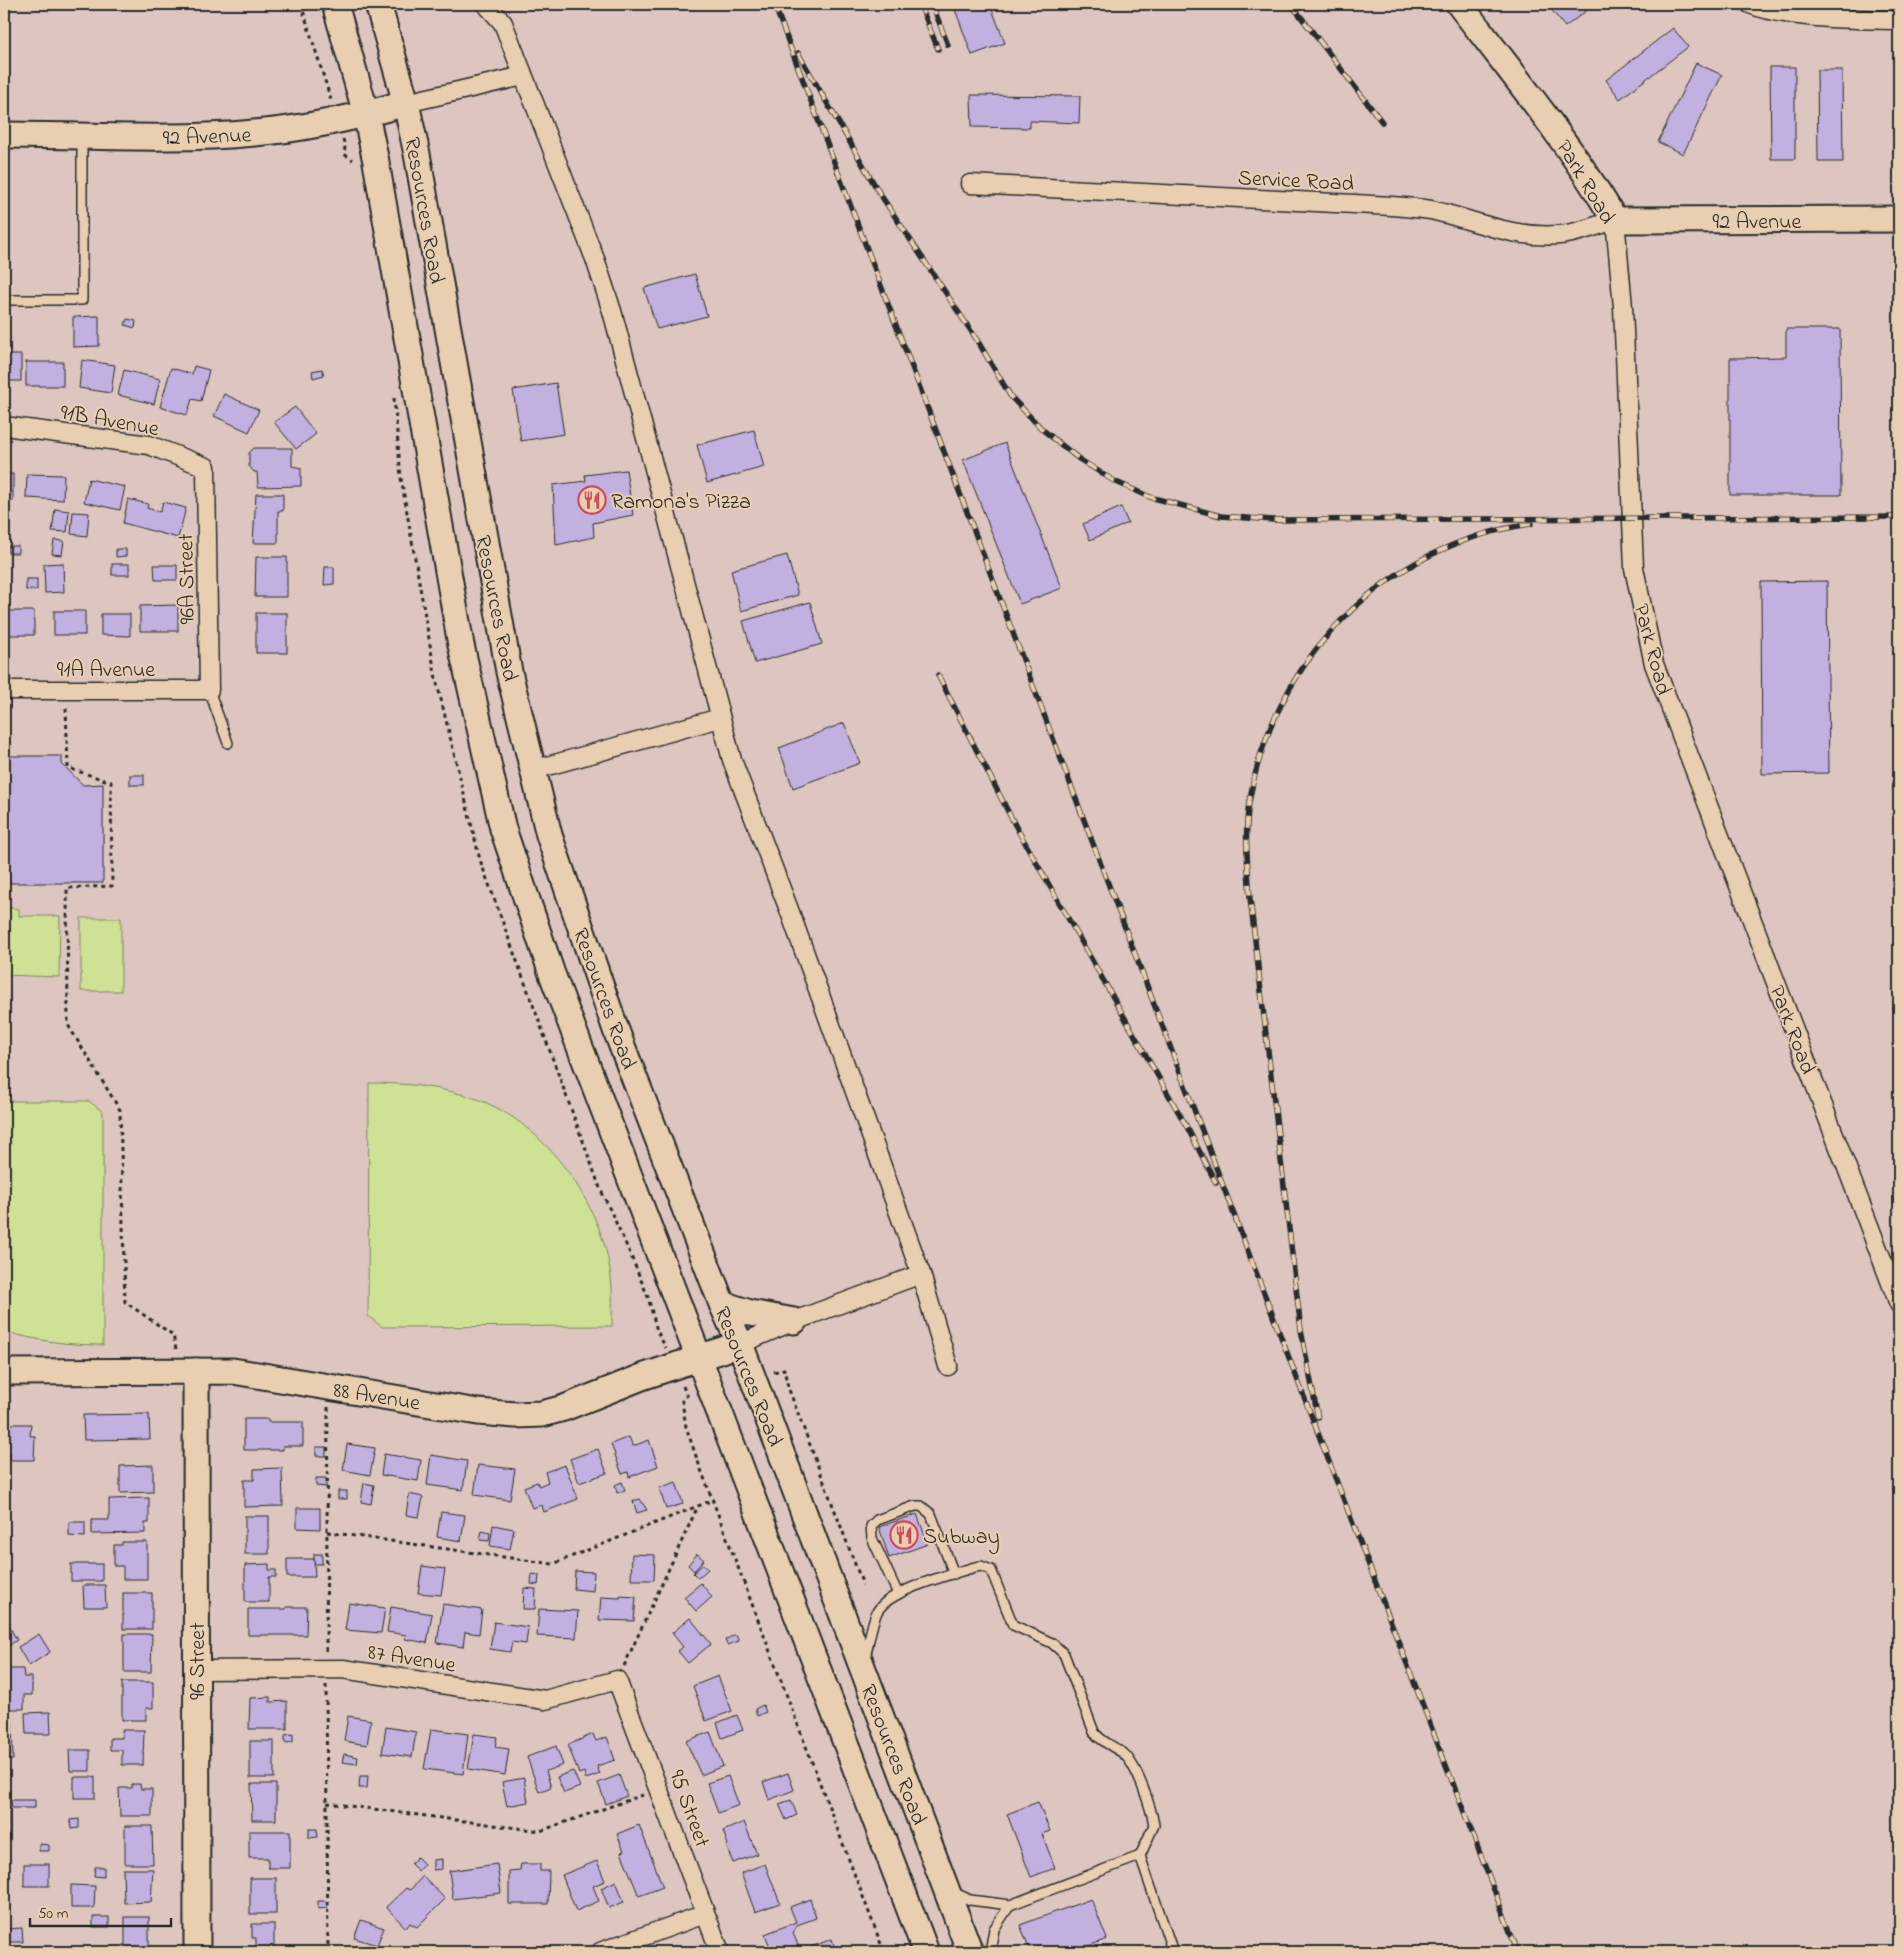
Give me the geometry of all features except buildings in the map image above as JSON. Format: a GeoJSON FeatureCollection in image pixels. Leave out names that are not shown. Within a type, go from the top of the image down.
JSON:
{"type":"FeatureCollection","features":[{"type":"Feature","properties":{"kind":"main road","name":"Resources Road"},"geometry":{"type":"LineString","coordinates":[[335,4],[366,114],[461,645],[503,829],[552,974],[926,1952]]}},
{"type":"Feature","properties":{"kind":"main road","name":"Resources Road"},"geometry":{"type":"LineString","coordinates":[[378,4],[406,103],[509,672],[548,835],[617,1033],[722,1304],[740,1344],[970,1952]]}},
{"type":"Feature","properties":{"kind":"main road","name":"Park Road"},"geometry":{"type":"LineString","coordinates":[[1459,4],[1558,132],[1589,177],[1615,220]]}},
{"type":"Feature","properties":{"kind":"main road","name":"92 Avenue"},"geometry":{"type":"LineString","coordinates":[[4,135],[159,137],[255,133],[366,114],[406,103]]}},
{"type":"Feature","properties":{"kind":"main road","name":"92 Avenue"},"geometry":{"type":"LineString","coordinates":[[1615,220],[1899,219]]}},
{"type":"Feature","properties":{"kind":"main road"},"geometry":{"type":"LineString","coordinates":[[722,1304],[794,1321]]}},
{"type":"Feature","properties":{"kind":"main road","name":"88 Avenue"},"geometry":{"type":"LineString","coordinates":[[4,1372],[233,1371],[478,1412],[516,1415],[542,1414],[564,1408],[642,1377],[740,1344]]}},
{"type":"Feature","properties":{"kind":"main road","name":"96 Street"},"geometry":{"type":"LineString","coordinates":[[196,1371],[197,1952]]}},
{"type":"Feature","properties":{"kind":"street"},"geometry":{"type":"LineString","coordinates":[[486,4],[503,23],[595,259],[612,311],[732,760],[791,915],[921,1274],[948,1366]]}},
{"type":"Feature","properties":{"kind":"street"},"geometry":{"type":"LineString","coordinates":[[1750,4],[1769,11],[1899,20]]}},
{"type":"Feature","properties":{"kind":"street"},"geometry":{"type":"LineString","coordinates":[[406,103],[523,76]]}},
{"type":"Feature","properties":{"kind":"street","name":"Service Road"},"geometry":{"type":"LineString","coordinates":[[970,184],[1392,206],[1431,210],[1489,228],[1515,234],[1539,236],[1561,235],[1615,220]]}},
{"type":"Feature","properties":{"kind":"street","name":"Park Road"},"geometry":{"type":"LineString","coordinates":[[1615,220],[1623,308],[1634,568],[1654,664],[1899,1304]]}},
{"type":"Feature","properties":{"kind":"street","name":"91B Avenue"},"geometry":{"type":"LineString","coordinates":[[4,426],[149,445],[206,467]]}},
{"type":"Feature","properties":{"kind":"street","name":"96A Street"},"geometry":{"type":"LineString","coordinates":[[206,467],[209,690]]}},
{"type":"Feature","properties":{"kind":"street","name":"91A Avenue"},"geometry":{"type":"LineString","coordinates":[[4,690],[209,690]]}},
{"type":"Feature","properties":{"kind":"street"},"geometry":{"type":"LineString","coordinates":[[533,770],[720,718]]}},
{"type":"Feature","properties":{"kind":"street"},"geometry":{"type":"LineString","coordinates":[[740,1344],[794,1321],[921,1274]]}},
{"type":"Feature","properties":{"kind":"street","name":"87 Avenue"},"geometry":{"type":"LineString","coordinates":[[196,1670],[343,1669],[545,1700],[617,1680]]}},
{"type":"Feature","properties":{"kind":"street","name":"95 Street"},"geometry":{"type":"LineString","coordinates":[[617,1680],[660,1789],[720,1952]]}},
{"type":"Feature","properties":{"kind":"street"},"geometry":{"type":"LineString","coordinates":[[600,1952],[705,1914]]}},
{"type":"Feature","properties":{"kind":"lane"},"geometry":{"type":"LineString","coordinates":[[4,300],[82,300],[82,135]]}},
{"type":"Feature","properties":{"kind":"lane"},"geometry":{"type":"LineString","coordinates":[[209,690],[228,743]]}},
{"type":"Feature","properties":{"kind":"lane"},"geometry":{"type":"LineString","coordinates":[[898,1594],[872,1538],[871,1526],[877,1520],[915,1506],[921,1506],[931,1514],[954,1574]]}},
{"type":"Feature","properties":{"kind":"lane"},"geometry":{"type":"LineString","coordinates":[[862,1667],[877,1612],[885,1602],[898,1594],[975,1567],[981,1566],[991,1570],[1013,1625],[1052,1643],[1064,1654],[1094,1732],[1129,1760],[1153,1818],[1153,1832],[1140,1856],[1010,1905],[970,1900],[945,1887]]}},
{"type":"Feature","properties":{"kind":"lane"},"geometry":{"type":"LineString","coordinates":[[1140,1856],[1173,1952]]}},
{"type":"Feature","properties":{"kind":"lane"},"geometry":{"type":"LineString","coordinates":[[990,1952],[994,1929],[1010,1905]]}},
{"type":"Feature","properties":{"kind":"path"},"geometry":{"type":"LineString","coordinates":[[301,4],[329,92]]}},
{"type":"Feature","properties":{"kind":"path"},"geometry":{"type":"LineString","coordinates":[[66,690],[68,768],[111,782],[112,886],[67,888],[68,1025],[120,1110],[125,1302],[173,1336],[176,1349]]}},
{"type":"Feature","properties":{"kind":"path"},"geometry":{"type":"LineString","coordinates":[[784,1369],[788,1387],[863,1585]]}},
{"type":"Feature","properties":{"kind":"path"},"geometry":{"type":"LineString","coordinates":[[686,1394],[682,1401],[686,1427],[884,1952]]}},
{"type":"Feature","properties":{"kind":"path"},"geometry":{"type":"LineString","coordinates":[[327,1532],[553,1564],[713,1500]]}},
{"type":"Feature","properties":{"kind":"path"},"geometry":{"type":"LineString","coordinates":[[617,1680],[697,1507]]}},
{"type":"Feature","properties":{"kind":"path"},"geometry":{"type":"LineString","coordinates":[[327,1803],[540,1832],[660,1789]]}},
{"type":"Feature","properties":{"kind":"green space"},"geometry":{"type":"Polygon","coordinates":[[[4,907],[19,909],[19,916],[60,916],[59,977],[4,975],[4,907]]]}},
{"type":"Feature","properties":{"kind":"green space"},"geometry":{"type":"Polygon","coordinates":[[[81,918],[121,918],[121,991],[81,991],[81,918]]]}},
{"type":"Feature","properties":{"kind":"green space"},"geometry":{"type":"Polygon","coordinates":[[[369,1083],[424,1086],[451,1091],[477,1099],[502,1111],[526,1127],[548,1147],[567,1170],[596,1222],[606,1250],[611,1277],[612,1326],[382,1327],[368,1316],[369,1083]]]}},
{"type":"Feature","properties":{"kind":"green space"},"geometry":{"type":"Polygon","coordinates":[[[4,1101],[89,1101],[103,1112],[103,1345],[53,1342],[4,1331],[4,1101]]]}},
{"type":"Feature","properties":{"kind":"railway"},"geometry":{"type":"LineString","coordinates":[[774,4],[1244,1241],[1518,1952]]}},
{"type":"Feature","properties":{"kind":"railway"},"geometry":{"type":"LineString","coordinates":[[920,4],[938,49]]}},
{"type":"Feature","properties":{"kind":"railway"},"geometry":{"type":"LineString","coordinates":[[932,4],[948,45]]}},
{"type":"Feature","properties":{"kind":"railway"},"geometry":{"type":"LineString","coordinates":[[1291,4],[1382,122]]}},
{"type":"Feature","properties":{"kind":"railway"},"geometry":{"type":"LineString","coordinates":[[798,53],[880,194],[977,340],[1011,397],[1043,430],[1079,459],[1114,481],[1150,497],[1221,516],[1273,520],[1899,517]]}},
{"type":"Feature","properties":{"kind":"railway"},"geometry":{"type":"LineString","coordinates":[[1318,1418],[1301,1330],[1250,898],[1247,862],[1249,803],[1262,750],[1283,701],[1311,657],[1345,617],[1384,583],[1429,556],[1478,536],[1531,524]]}},
{"type":"Feature","properties":{"kind":"railway"},"geometry":{"type":"LineString","coordinates":[[938,675],[1015,825],[1188,1129],[1216,1183]]}},
{"type":"Feature","properties":{"kind":"place","name":"Ramona's Pizza"},"geometry":{"type":"Point","coordinates":[592,500]}},
{"type":"Feature","properties":{"kind":"place","name":"Subway"},"geometry":{"type":"Point","coordinates":[904,1535]}}]}
